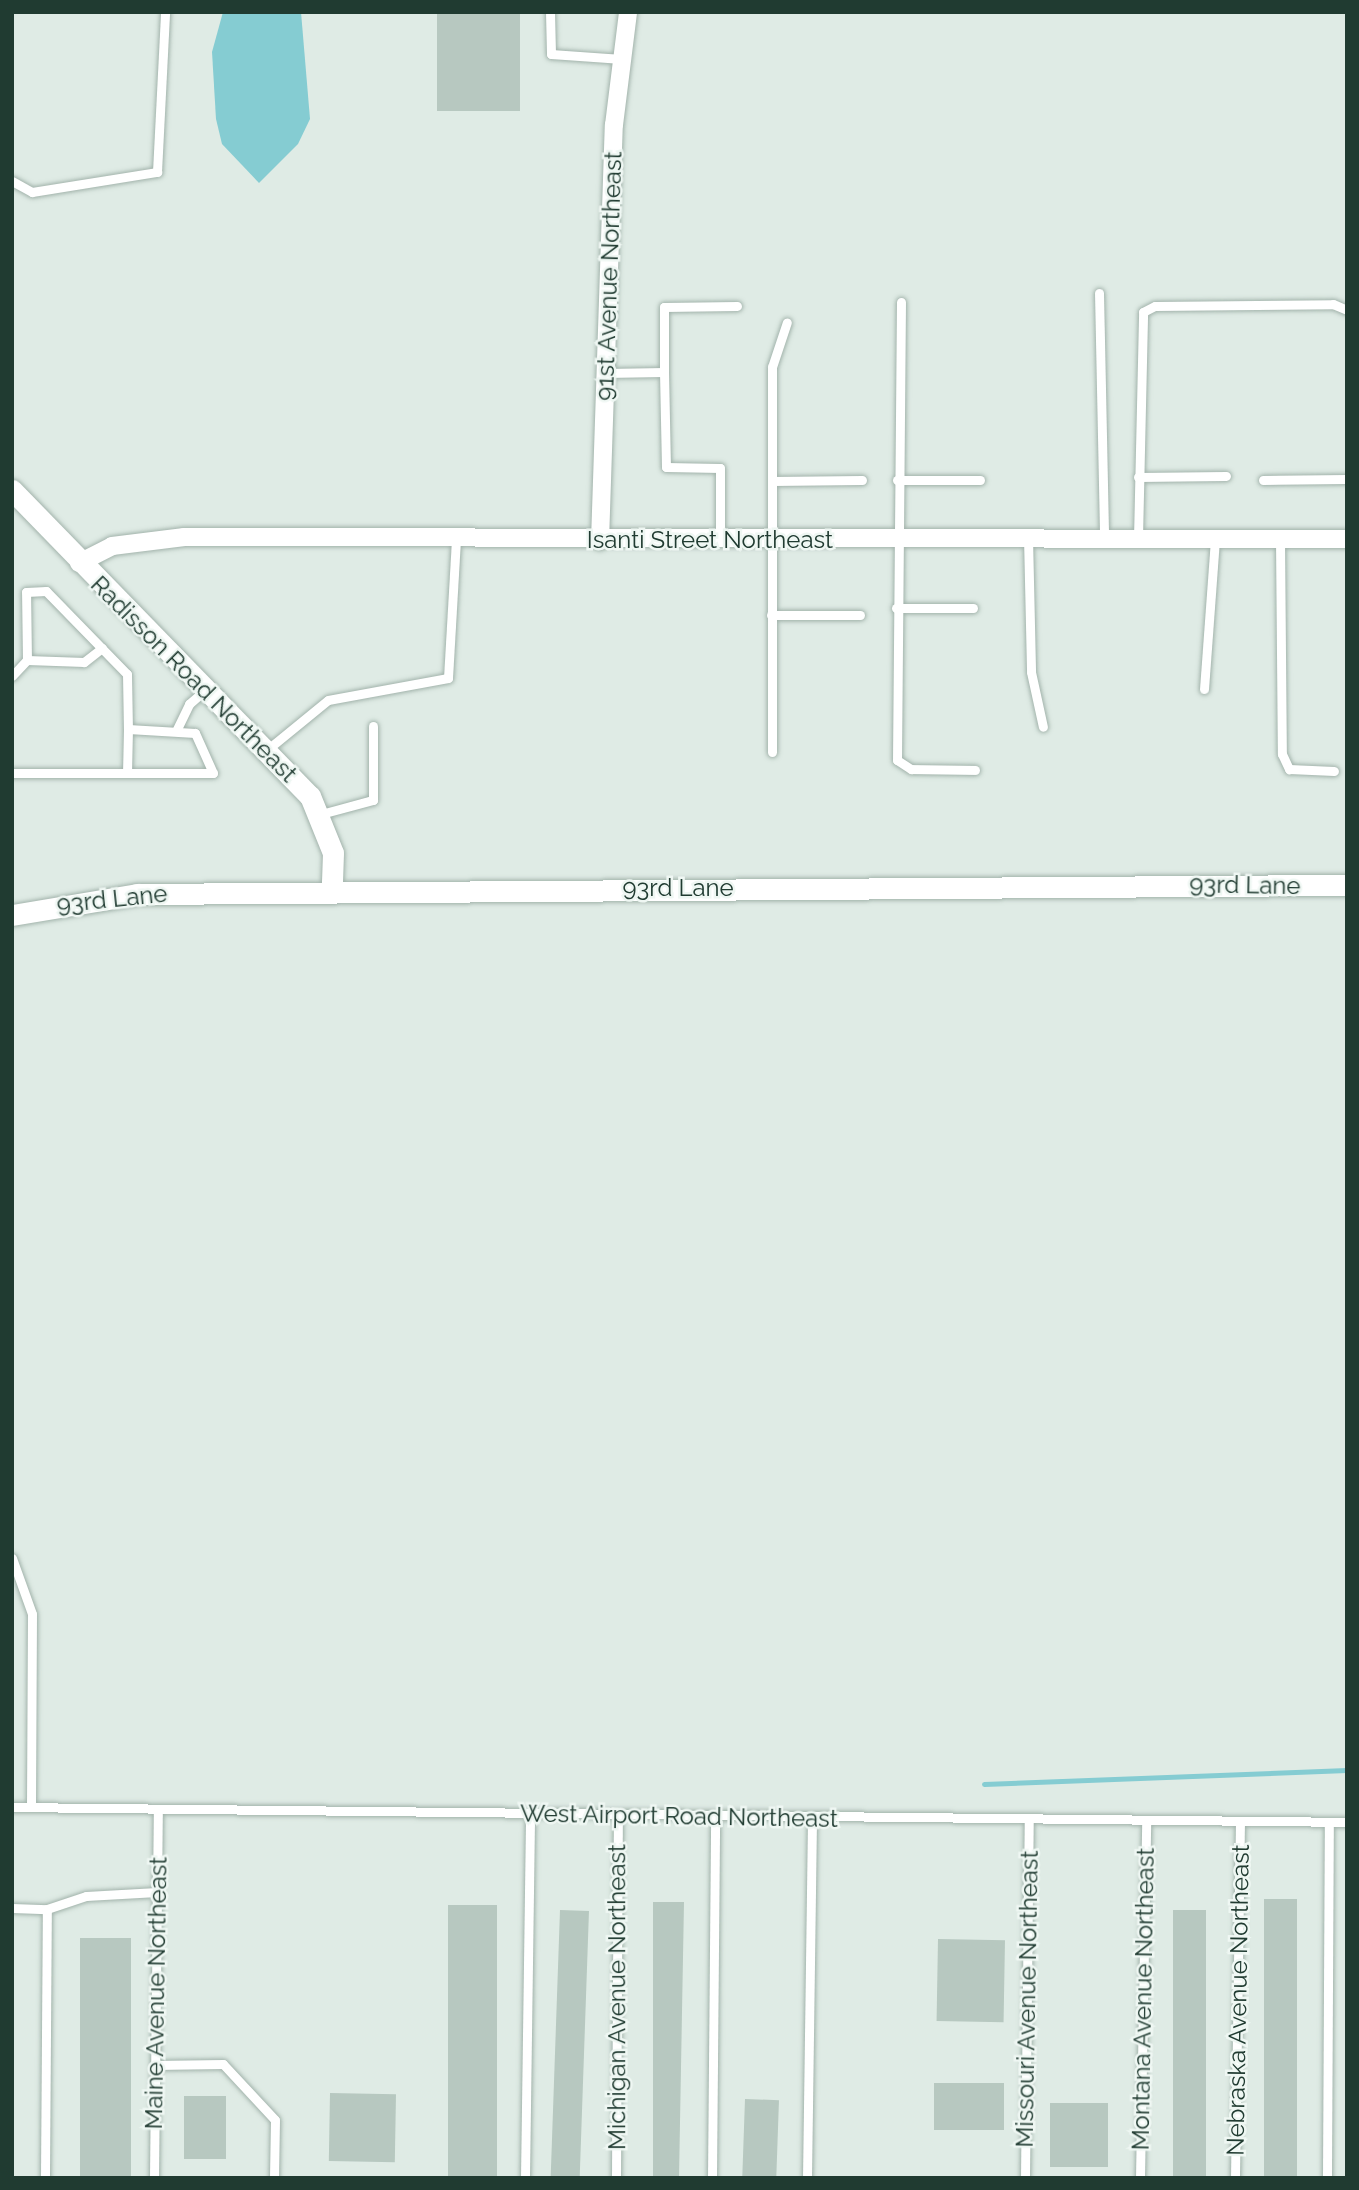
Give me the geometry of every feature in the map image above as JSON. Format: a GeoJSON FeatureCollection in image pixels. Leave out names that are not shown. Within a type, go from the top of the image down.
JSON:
{"type":"FeatureCollection","features":[{"type":"Feature","properties":{"kind":"street","name":"91st Avenue Northeast"},"geometry":{"type":"LineString","coordinates":[[600,541],[614,125],[628,12]]}},
{"type":"Feature","properties":{"kind":"street","name":"Radisson Road Northeast"},"geometry":{"type":"LineString","coordinates":[[17,502],[268,749],[321,814],[333,853],[332,890]]}},
{"type":"Feature","properties":{"kind":"street","name":"Isanti Street Northeast"},"geometry":{"type":"LineString","coordinates":[[79,563],[112,546],[184,537],[600,541],[1028,537],[1347,539]]}},
{"type":"Feature","properties":{"kind":"street","name":"93rd Lane"},"geometry":{"type":"LineString","coordinates":[[12,915],[126,894],[332,890],[1347,885]]}},
{"type":"Feature","properties":{"kind":"lane"},"geometry":{"type":"LineString","coordinates":[[12,181],[32,192],[157,172],[165,12]]}},
{"type":"Feature","properties":{"kind":"lane"},"geometry":{"type":"LineString","coordinates":[[550,12],[551,54],[622,59]]}},
{"type":"Feature","properties":{"kind":"lane"},"geometry":{"type":"LineString","coordinates":[[1099,293],[1104,538]]}},
{"type":"Feature","properties":{"kind":"lane"},"geometry":{"type":"LineString","coordinates":[[901,302],[896,538],[897,760],[911,769],[975,770]]}},
{"type":"Feature","properties":{"kind":"lane"},"geometry":{"type":"LineString","coordinates":[[1138,538],[1143,312],[1155,306],[1333,304],[1347,310]]}},
{"type":"Feature","properties":{"kind":"lane"},"geometry":{"type":"LineString","coordinates":[[720,540],[720,468],[666,467],[664,307],[737,306]]}},
{"type":"Feature","properties":{"kind":"lane"},"geometry":{"type":"LineString","coordinates":[[772,752],[772,367],[787,322]]}},
{"type":"Feature","properties":{"kind":"lane"},"geometry":{"type":"LineString","coordinates":[[605,373],[664,372]]}},
{"type":"Feature","properties":{"kind":"lane"},"geometry":{"type":"LineString","coordinates":[[1138,477],[1226,476]]}},
{"type":"Feature","properties":{"kind":"lane"},"geometry":{"type":"LineString","coordinates":[[1263,480],[1347,479]]}},
{"type":"Feature","properties":{"kind":"lane"},"geometry":{"type":"LineString","coordinates":[[772,481],[862,480]]}},
{"type":"Feature","properties":{"kind":"lane"},"geometry":{"type":"LineString","coordinates":[[897,480],[980,480]]}},
{"type":"Feature","properties":{"kind":"lane"},"geometry":{"type":"LineString","coordinates":[[1028,537],[1031,672],[1043,727]]}},
{"type":"Feature","properties":{"kind":"lane"},"geometry":{"type":"LineString","coordinates":[[1204,689],[1215,538]]}},
{"type":"Feature","properties":{"kind":"lane"},"geometry":{"type":"LineString","coordinates":[[1280,539],[1282,754],[1289,769],[1334,771]]}},
{"type":"Feature","properties":{"kind":"lane"},"geometry":{"type":"LineString","coordinates":[[268,749],[328,700],[378,688],[435,684],[448,678],[457,540]]}},
{"type":"Feature","properties":{"kind":"lane"},"geometry":{"type":"LineString","coordinates":[[12,676],[27,660],[26,592],[46,591],[127,674],[127,773]]}},
{"type":"Feature","properties":{"kind":"lane"},"geometry":{"type":"LineString","coordinates":[[896,608],[973,608]]}},
{"type":"Feature","properties":{"kind":"lane"},"geometry":{"type":"LineString","coordinates":[[771,615],[860,615]]}},
{"type":"Feature","properties":{"kind":"lane"},"geometry":{"type":"LineString","coordinates":[[27,660],[84,662],[102,648]]}},
{"type":"Feature","properties":{"kind":"lane"},"geometry":{"type":"LineString","coordinates":[[177,729],[189,704],[206,689]]}},
{"type":"Feature","properties":{"kind":"lane"},"geometry":{"type":"LineString","coordinates":[[321,814],[373,800],[373,726]]}},
{"type":"Feature","properties":{"kind":"lane"},"geometry":{"type":"LineString","coordinates":[[12,773],[213,773],[195,733],[177,729],[128,729]]}},
{"type":"Feature","properties":{"kind":"lane"},"geometry":{"type":"LineString","coordinates":[[12,1559],[32,1615],[31,1807]]}},
{"type":"Feature","properties":{"kind":"lane","name":"West Airport Road Northeast"},"geometry":{"type":"LineString","coordinates":[[12,1807],[812,1819],[1347,1822]]}},
{"type":"Feature","properties":{"kind":"lane","name":"Maine Avenue Northeast"},"geometry":{"type":"LineString","coordinates":[[154,2178],[158,1809]]}},
{"type":"Feature","properties":{"kind":"lane"},"geometry":{"type":"LineString","coordinates":[[525,2178],[530,1814]]}},
{"type":"Feature","properties":{"kind":"lane","name":"Michigan Avenue Northeast"},"geometry":{"type":"LineString","coordinates":[[617,2178],[618,1815]]}},
{"type":"Feature","properties":{"kind":"lane"},"geometry":{"type":"LineString","coordinates":[[712,2178],[715,1817]]}},
{"type":"Feature","properties":{"kind":"lane"},"geometry":{"type":"LineString","coordinates":[[807,2178],[812,1819]]}},
{"type":"Feature","properties":{"kind":"lane","name":"Missouri Avenue Northeast"},"geometry":{"type":"LineString","coordinates":[[1025,2178],[1028,1820]]}},
{"type":"Feature","properties":{"kind":"lane","name":"Montana Avenue Northeast"},"geometry":{"type":"LineString","coordinates":[[1140,2178],[1146,1821]]}},
{"type":"Feature","properties":{"kind":"lane","name":"Nebraska Avenue Northeast"},"geometry":{"type":"LineString","coordinates":[[1235,2178],[1240,1821]]}},
{"type":"Feature","properties":{"kind":"lane"},"geometry":{"type":"LineString","coordinates":[[1326,2178],[1329,1822]]}},
{"type":"Feature","properties":{"kind":"lane"},"geometry":{"type":"LineString","coordinates":[[12,1908],[47,1909],[86,1896],[157,1892]]}},
{"type":"Feature","properties":{"kind":"lane"},"geometry":{"type":"LineString","coordinates":[[45,2178],[47,1909]]}},
{"type":"Feature","properties":{"kind":"lane"},"geometry":{"type":"LineString","coordinates":[[155,2066],[223,2064],[275,2120],[274,2178]]}},
{"type":"Feature","properties":{"kind":"water"},"geometry":{"type":"Polygon","coordinates":[[[223,12],[301,12],[310,119],[298,144],[259,183],[222,144],[216,119],[212,52],[223,12]]]}},
{"type":"Feature","properties":{"kind":"building"},"geometry":{"type":"Polygon","coordinates":[[[437,12],[520,12],[520,111],[437,111],[437,12]]]}},
{"type":"Feature","properties":{"kind":"building"},"geometry":{"type":"Polygon","coordinates":[[[1264,1899],[1297,1899],[1297,2178],[1264,2178],[1264,1899]]]}},
{"type":"Feature","properties":{"kind":"building"},"geometry":{"type":"Polygon","coordinates":[[[653,1902],[684,1902],[679,2178],[653,2178],[653,1902]]]}},
{"type":"Feature","properties":{"kind":"building"},"geometry":{"type":"Polygon","coordinates":[[[448,1905],[497,1905],[497,2178],[448,2178],[448,1905]]]}},
{"type":"Feature","properties":{"kind":"building"},"geometry":{"type":"Polygon","coordinates":[[[560,1910],[589,1911],[580,2178],[551,2178],[560,1910]]]}},
{"type":"Feature","properties":{"kind":"building"},"geometry":{"type":"Polygon","coordinates":[[[1173,1910],[1206,1910],[1206,2178],[1173,2178],[1173,1910]]]}},
{"type":"Feature","properties":{"kind":"building"},"geometry":{"type":"Polygon","coordinates":[[[80,1938],[131,1938],[131,2178],[80,2178],[80,1938]]]}},
{"type":"Feature","properties":{"kind":"building"},"geometry":{"type":"Polygon","coordinates":[[[938,1939],[1005,1940],[1004,2022],[937,2021],[938,1939]]]}},
{"type":"Feature","properties":{"kind":"building"},"geometry":{"type":"Polygon","coordinates":[[[934,2083],[1004,2083],[1004,2130],[934,2130],[934,2083]]]}},
{"type":"Feature","properties":{"kind":"building"},"geometry":{"type":"Polygon","coordinates":[[[330,2093],[396,2094],[395,2162],[329,2161],[330,2093]]]}},
{"type":"Feature","properties":{"kind":"building"},"geometry":{"type":"Polygon","coordinates":[[[184,2096],[226,2096],[226,2159],[184,2159],[184,2096]]]}},
{"type":"Feature","properties":{"kind":"building"},"geometry":{"type":"Polygon","coordinates":[[[745,2099],[779,2100],[776,2178],[742,2178],[745,2099]]]}},
{"type":"Feature","properties":{"kind":"building"},"geometry":{"type":"Polygon","coordinates":[[[1050,2103],[1108,2103],[1108,2167],[1050,2167],[1050,2103]]]}},
{"type":"Feature","properties":{"kind":"waterway"},"geometry":{"type":"LineString","coordinates":[[984,1784],[1347,1770]]}}]}
